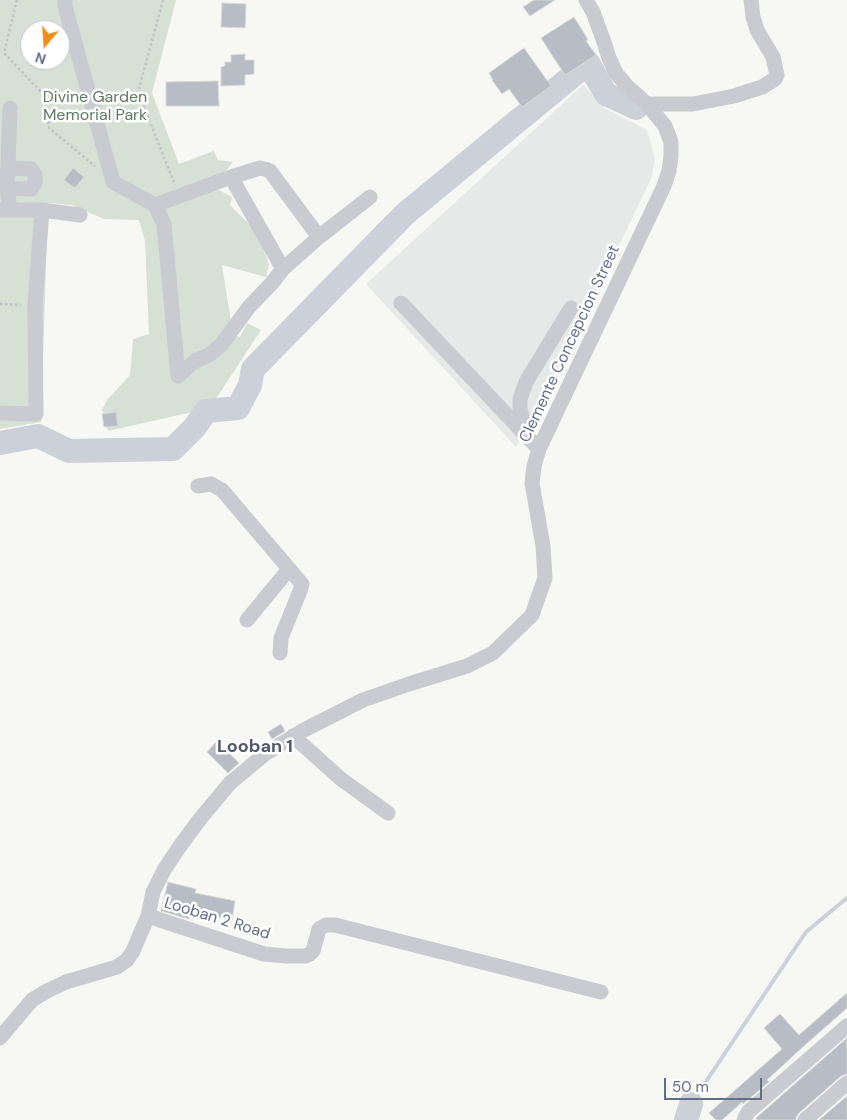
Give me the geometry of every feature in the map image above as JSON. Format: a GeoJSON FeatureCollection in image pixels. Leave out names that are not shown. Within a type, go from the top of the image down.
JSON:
{"type":"FeatureCollection","features":[{"type":"Feature","properties":{"kind":"street"},"geometry":{"type":"LineString","coordinates":[[65,0],[65,6],[113,182],[155,205],[164,224],[178,376],[195,361],[209,355],[221,345],[249,307],[283,269],[319,237],[370,197]]}},
{"type":"Feature","properties":{"kind":"street","name":"Clemente Concepcion Street"},"geometry":{"type":"LineString","coordinates":[[148,916],[153,892],[164,870],[200,818],[230,784],[265,754],[293,736],[363,700],[466,666],[493,653],[532,616],[545,578],[543,546],[532,483],[534,466],[540,449],[664,186],[671,156],[671,142],[665,126],[647,104],[616,73],[608,58],[593,12],[586,0]]}},
{"type":"Feature","properties":{"kind":"street"},"geometry":{"type":"LineString","coordinates":[[647,104],[692,104],[734,96],[762,87],[775,79],[773,57],[757,30],[753,18],[751,0]]}},
{"type":"Feature","properties":{"kind":"street"},"geometry":{"type":"LineString","coordinates":[[10,108],[5,210],[42,210],[80,215]]}},
{"type":"Feature","properties":{"kind":"street"},"geometry":{"type":"LineString","coordinates":[[7,188],[31,188],[35,183],[36,175],[31,169],[8,168]]}},
{"type":"Feature","properties":{"kind":"street"},"geometry":{"type":"LineString","coordinates":[[155,205],[260,168],[270,171],[319,237]]}},
{"type":"Feature","properties":{"kind":"street"},"geometry":{"type":"LineString","coordinates":[[231,177],[283,269]]}},
{"type":"Feature","properties":{"kind":"street"},"geometry":{"type":"LineString","coordinates":[[0,413],[36,414],[35,305],[42,210]]}},
{"type":"Feature","properties":{"kind":"street"},"geometry":{"type":"LineString","coordinates":[[401,303],[540,449]]}},
{"type":"Feature","properties":{"kind":"street"},"geometry":{"type":"LineString","coordinates":[[522,431],[523,418],[520,410],[520,399],[526,382],[571,308]]}},
{"type":"Feature","properties":{"kind":"street"},"geometry":{"type":"LineString","coordinates":[[198,486],[211,484],[222,490],[302,584],[281,638],[280,653]]}},
{"type":"Feature","properties":{"kind":"street"},"geometry":{"type":"LineString","coordinates":[[247,620],[285,574]]}},
{"type":"Feature","properties":{"kind":"street"},"geometry":{"type":"LineString","coordinates":[[293,736],[340,778],[388,812]]}},
{"type":"Feature","properties":{"kind":"street","name":"Looban 2 Road"},"geometry":{"type":"LineString","coordinates":[[0,1038],[32,1000],[66,982],[116,967],[127,960],[133,951],[148,916],[264,954],[286,956],[305,956],[310,954],[313,951],[319,929],[326,925],[335,925],[601,992]]}},
{"type":"Feature","properties":{"kind":"street"},"geometry":{"type":"LineString","coordinates":[[744,1120],[748,1112],[847,1026]]}},
{"type":"Feature","properties":{"kind":"street"},"geometry":{"type":"LineString","coordinates":[[805,1120],[847,1083]]}},
{"type":"Feature","properties":{"kind":"path"},"geometry":{"type":"LineString","coordinates":[[17,0],[4,53],[46,97],[49,128],[113,182]]}},
{"type":"Feature","properties":{"kind":"path"},"geometry":{"type":"LineString","coordinates":[[163,0],[138,92],[179,196]]}},
{"type":"Feature","properties":{"kind":"path"},"geometry":{"type":"LineString","coordinates":[[0,304],[35,305]]}},
{"type":"Feature","properties":{"kind":"shaded area"},"geometry":{"type":"Polygon","coordinates":[[[583,85],[606,109],[647,130],[655,159],[651,179],[592,302],[516,447],[366,284],[583,85]]]}},
{"type":"Feature","properties":{"kind":"green space","name":"Divine Garden Memorial Park"},"geometry":{"type":"Polygon","coordinates":[[[0,0],[176,0],[152,93],[179,164],[214,151],[218,160],[233,162],[213,187],[232,197],[230,205],[256,231],[269,264],[266,277],[222,265],[233,334],[240,337],[247,323],[261,330],[210,408],[108,431],[102,410],[107,400],[130,375],[133,339],[149,334],[145,241],[139,220],[104,219],[72,205],[48,203],[41,422],[0,429],[0,0]]]}},
{"type":"Feature","properties":{"kind":"building"},"geometry":{"type":"Polygon","coordinates":[[[534,0],[555,0],[530,16],[523,7],[534,0]]]}},
{"type":"Feature","properties":{"kind":"building"},"geometry":{"type":"Polygon","coordinates":[[[222,3],[246,4],[245,28],[221,27],[222,3]]]}},
{"type":"Feature","properties":{"kind":"building"},"geometry":{"type":"Polygon","coordinates":[[[574,17],[588,40],[586,41],[596,55],[565,75],[541,38],[574,17]]]}},
{"type":"Feature","properties":{"kind":"building"},"geometry":{"type":"Polygon","coordinates":[[[524,48],[551,86],[522,107],[509,89],[502,94],[489,73],[524,48]]]}},
{"type":"Feature","properties":{"kind":"building"},"geometry":{"type":"Polygon","coordinates":[[[245,54],[245,60],[254,60],[254,74],[245,75],[245,85],[221,86],[221,67],[225,66],[225,62],[231,62],[231,55],[245,54]]]}},
{"type":"Feature","properties":{"kind":"building"},"geometry":{"type":"Polygon","coordinates":[[[218,81],[219,106],[166,106],[166,82],[218,81]]]}},
{"type":"Feature","properties":{"kind":"building"},"geometry":{"type":"Polygon","coordinates":[[[73,168],[84,177],[75,188],[64,180],[73,168]]]}},
{"type":"Feature","properties":{"kind":"building"},"geometry":{"type":"Polygon","coordinates":[[[116,412],[118,426],[104,427],[102,414],[116,412]]]}},
{"type":"Feature","properties":{"kind":"building"},"geometry":{"type":"Polygon","coordinates":[[[281,724],[285,731],[272,739],[268,732],[281,724]]]}},
{"type":"Feature","properties":{"kind":"building"},"geometry":{"type":"Polygon","coordinates":[[[217,741],[239,763],[228,773],[207,752],[217,741]]]}},
{"type":"Feature","properties":{"kind":"building"},"geometry":{"type":"Polygon","coordinates":[[[168,882],[196,889],[195,893],[235,901],[232,920],[214,917],[213,919],[190,914],[189,919],[161,911],[168,882]]]}},
{"type":"Feature","properties":{"kind":"building"},"geometry":{"type":"Polygon","coordinates":[[[847,993],[847,1008],[767,1080],[769,1082],[722,1120],[716,1120],[709,1113],[782,1049],[764,1028],[780,1014],[799,1035],[847,993]]]}},
{"type":"Feature","properties":{"kind":"building"},"geometry":{"type":"Polygon","coordinates":[[[847,1038],[847,1074],[841,1076],[799,1113],[796,1120],[757,1120],[756,1118],[847,1038]]]}},
{"type":"Feature","properties":{"kind":"building"},"geometry":{"type":"Polygon","coordinates":[[[847,1096],[847,1120],[819,1120],[847,1096]]]}},
{"type":"Feature","properties":{"kind":"waterway"},"geometry":{"type":"LineString","coordinates":[[0,443],[38,436],[69,451],[173,449],[195,427],[206,411],[238,408],[250,385],[253,369],[405,214],[588,63],[606,94],[636,108]]}},
{"type":"Feature","properties":{"kind":"waterway"},"geometry":{"type":"LineString","coordinates":[[691,1104],[806,932],[847,898]]}},
{"type":"Feature","properties":{"kind":"waterway"},"geometry":{"type":"LineString","coordinates":[[686,1120],[691,1104]]}},
{"type":"Feature","properties":{"kind":"district","name":"Looban 1"},"geometry":{"type":"Point","coordinates":[255,747]}}]}
